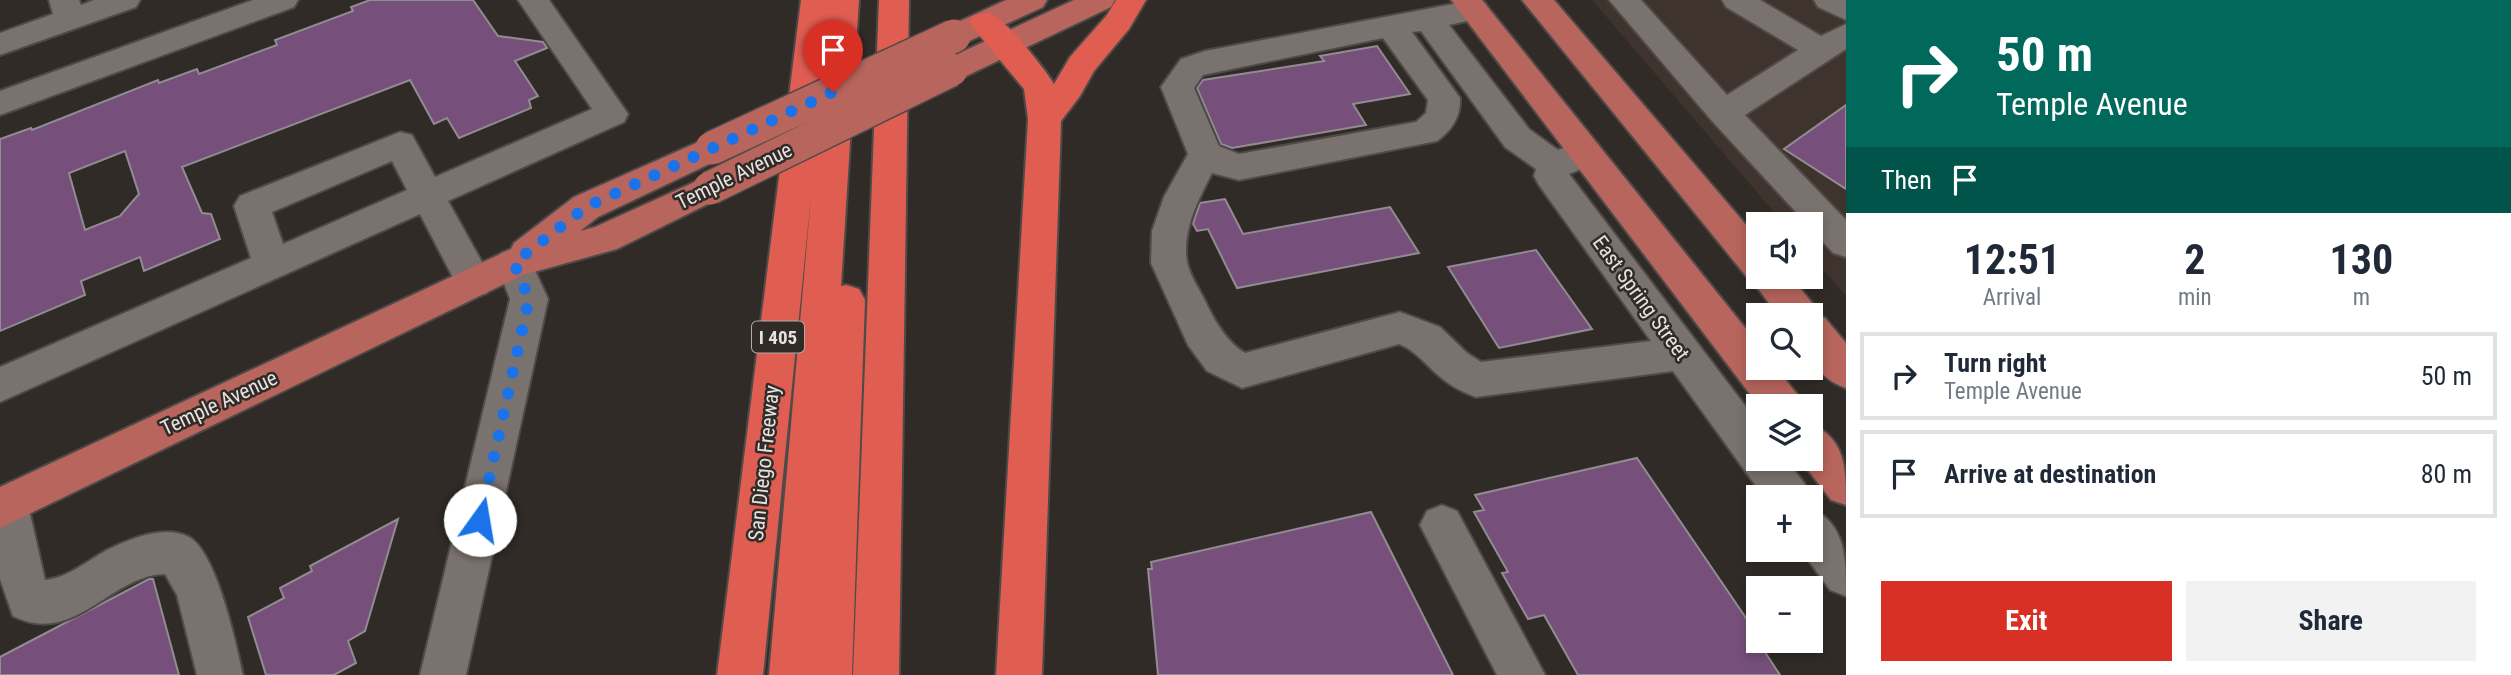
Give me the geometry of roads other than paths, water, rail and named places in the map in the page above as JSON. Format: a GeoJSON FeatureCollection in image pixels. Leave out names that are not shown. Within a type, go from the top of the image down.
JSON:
{"type":"FeatureCollection","features":[{"type":"Feature","properties":{"kind":"highway","name":"San Diego Freeway"},"geometry":{"type":"LineString","coordinates":[[740,675],[816,0]]}},
{"type":"Feature","properties":{"kind":"highway"},"geometry":{"type":"LineString","coordinates":[[793,675],[844,0]]}},
{"type":"Feature","properties":{"kind":"highway"},"geometry":{"type":"LineString","coordinates":[[829,675],[861,0]]}},
{"type":"Feature","properties":{"kind":"highway"},"geometry":{"type":"LineString","coordinates":[[876,675],[894,0]]}},
{"type":"Feature","properties":{"kind":"highway"},"geometry":{"type":"LineString","coordinates":[[1045,119],[1069,88],[1081,65],[1118,22],[1131,0]]}},
{"type":"Feature","properties":{"kind":"highway"},"geometry":{"type":"LineString","coordinates":[[994,34],[1026,65],[1040,88],[1045,119],[1019,675]]}},
{"type":"Feature","properties":{"kind":"main road","name":"Temple Avenue"},"geometry":{"type":"LineString","coordinates":[[3,506],[514,263],[604,239],[951,70],[1032,0]]}},
{"type":"Feature","properties":{"kind":"main road","name":"Temple Avenue"},"geometry":{"type":"LineString","coordinates":[[514,263],[586,207],[954,36],[994,34],[1100,0]]}},
{"type":"Feature","properties":{"kind":"main road"},"geometry":{"type":"LineString","coordinates":[[1537,0],[1746,250]]}},
{"type":"Feature","properties":{"kind":"main road","name":"East Spring Street"},"geometry":{"type":"LineString","coordinates":[[1470,5],[1570,159],[1773,394]]}},
{"type":"Feature","properties":{"kind":"main road"},"geometry":{"type":"LineString","coordinates":[[1779,289],[1790,303]]}},
{"type":"Feature","properties":{"kind":"main road"},"geometry":{"type":"LineString","coordinates":[[1823,343],[1846,371]]}},
{"type":"Feature","properties":{"kind":"main road"},"geometry":{"type":"LineString","coordinates":[[1823,457],[1846,486]]}},
{"type":"Feature","properties":{"kind":"street"},"geometry":{"type":"LineString","coordinates":[[0,44],[67,10],[125,0]]}},
{"type":"Feature","properties":{"kind":"street"},"geometry":{"type":"LineString","coordinates":[[0,103],[283,0]]}},
{"type":"Feature","properties":{"kind":"street"},"geometry":{"type":"LineString","coordinates":[[0,385],[612,114],[533,0]]}},
{"type":"Feature","properties":{"kind":"street"},"geometry":{"type":"LineString","coordinates":[[1624,0],[1724,113],[1846,243]]}},
{"type":"Feature","properties":{"kind":"street"},"geometry":{"type":"LineString","coordinates":[[1737,0],[1834,42]]}},
{"type":"Feature","properties":{"kind":"street"},"geometry":{"type":"LineString","coordinates":[[1829,0],[1846,10]]}},
{"type":"Feature","properties":{"kind":"street"},"geometry":{"type":"LineString","coordinates":[[1391,27],[1444,97],[1445,109],[1438,123],[1425,132],[1239,167],[1220,163],[1205,154],[1177,87],[1192,68],[1205,62],[1391,27],[1429,20],[1470,5]]}},
{"type":"Feature","properties":{"kind":"street"},"geometry":{"type":"LineString","coordinates":[[1429,20],[1517,138],[1570,159]]}},
{"type":"Feature","properties":{"kind":"street"},"geometry":{"type":"LineString","coordinates":[[1724,113],[1834,42]]}},
{"type":"Feature","properties":{"kind":"street"},"geometry":{"type":"LineString","coordinates":[[272,265],[252,206],[400,144],[474,282]]}},
{"type":"Feature","properties":{"kind":"street"},"geometry":{"type":"LineString","coordinates":[[1205,154],[1182,197],[1170,231],[1169,263],[1202,334],[1221,359],[1242,371],[1401,328],[1426,338],[1453,365],[1476,380],[1682,353]]}},
{"type":"Feature","properties":{"kind":"street","name":"East Spring Street"},"geometry":{"type":"LineString","coordinates":[[1570,159],[1551,176],[1746,440]]}},
{"type":"Feature","properties":{"kind":"street"},"geometry":{"type":"LineString","coordinates":[[443,675],[529,299],[514,263]]}},
{"type":"Feature","properties":{"kind":"street"},"geometry":{"type":"LineString","coordinates":[[3,506],[24,588],[29,600],[35,603],[63,597],[135,560],[154,554],[176,554],[186,563],[201,601],[220,675]]}},
{"type":"Feature","properties":{"kind":"street"},"geometry":{"type":"LineString","coordinates":[[1442,525],[1522,675]]}},
{"type":"Feature","properties":{"kind":"street"},"geometry":{"type":"LineString","coordinates":[[1823,544],[1846,575]]}}]}
